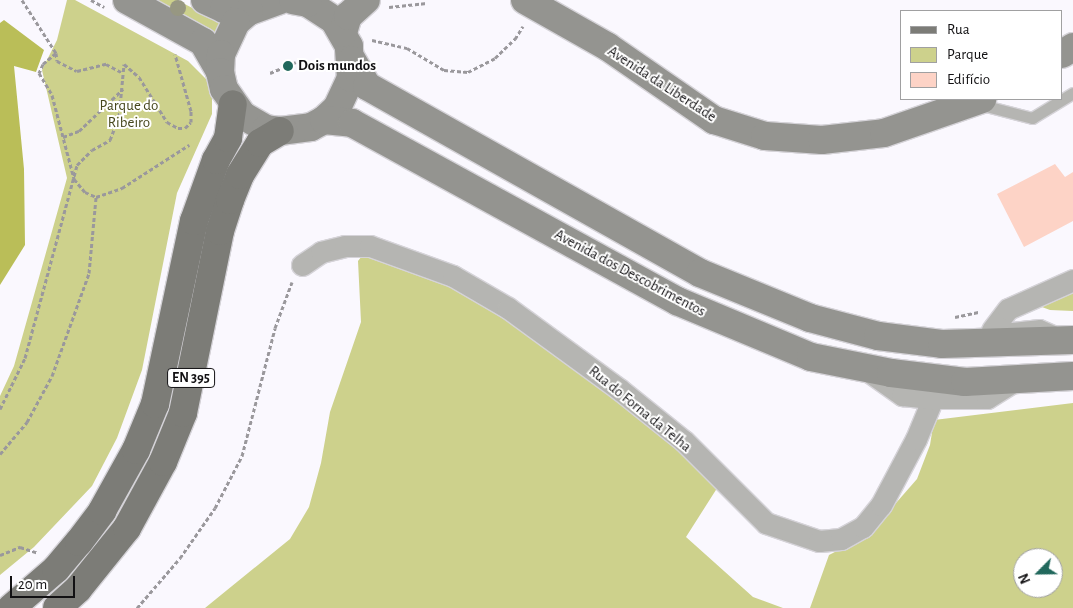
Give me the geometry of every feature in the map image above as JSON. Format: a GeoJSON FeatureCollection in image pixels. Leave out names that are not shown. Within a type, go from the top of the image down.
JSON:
{"type":"FeatureCollection","features":[{"type":"Feature","properties":{"kind":"main road"},"geometry":{"type":"LineString","coordinates":[[205,0],[224,9],[249,11],[280,0]]}},
{"type":"Feature","properties":{"kind":"main road"},"geometry":{"type":"LineString","coordinates":[[300,2],[348,0]]}},
{"type":"Feature","properties":{"kind":"main road"},"geometry":{"type":"LineString","coordinates":[[118,5],[203,42],[220,72],[233,104],[254,123],[280,131],[311,127],[324,120],[346,94],[353,44],[334,20],[300,2]]}},
{"type":"Feature","properties":{"kind":"main road","name":"Avenida da Liberdade"},"geometry":{"type":"LineString","coordinates":[[530,2],[608,48],[714,120],[765,136],[822,140],[884,133],[978,101]]}},
{"type":"Feature","properties":{"kind":"main road"},"geometry":{"type":"LineString","coordinates":[[374,4],[348,16],[353,44],[367,86],[700,273],[810,318],[878,336],[942,344],[1073,340]]}},
{"type":"Feature","properties":{"kind":"main road"},"geometry":{"type":"LineString","coordinates":[[220,72],[226,37],[249,11]]}},
{"type":"Feature","properties":{"kind":"main road","name":"EN 395"},"geometry":{"type":"LineString","coordinates":[[11,608],[56,568],[79,542],[102,511],[136,450],[155,404],[194,221],[216,160],[228,138],[233,104]]}},
{"type":"Feature","properties":{"kind":"main road","name":"Avenida dos Descobrimentos"},"geometry":{"type":"LineString","coordinates":[[324,120],[352,123],[677,301],[811,357],[864,368],[965,382],[1073,376]]}},
{"type":"Feature","properties":{"kind":"main road","name":"EN 395"},"geometry":{"type":"LineString","coordinates":[[57,608],[78,589],[127,528],[163,462],[183,413],[220,231],[230,200],[240,175],[260,143],[280,131]]}},
{"type":"Feature","properties":{"kind":"street","name":"Rua do Forna da Telha"},"geometry":{"type":"LineString","coordinates":[[302,264],[322,252],[345,246],[370,246],[453,276],[508,308],[619,389],[684,442],[766,523],[820,541],[840,539],[863,527],[881,505],[916,439],[933,398]]}},
{"type":"Feature","properties":{"kind":"street"},"geometry":{"type":"LineString","coordinates":[[979,330],[1008,309],[1073,280]]}},
{"type":"Feature","properties":{"kind":"street"},"geometry":{"type":"LineString","coordinates":[[864,368],[902,395],[933,398],[987,398],[1016,380]]}},
{"type":"Feature","properties":{"kind":"lane"},"geometry":{"type":"LineString","coordinates":[[978,101],[1032,118],[1060,100]]}},
{"type":"Feature","properties":{"kind":"lane"},"geometry":{"type":"LineString","coordinates":[[942,344],[979,330],[1040,325],[1073,340]]}},
{"type":"Feature","properties":{"kind":"path"},"geometry":{"type":"LineString","coordinates":[[22,0],[56,53],[57,61],[77,70],[106,64],[121,72]]}},
{"type":"Feature","properties":{"kind":"path"},"geometry":{"type":"LineString","coordinates":[[91,0],[118,5]]}},
{"type":"Feature","properties":{"kind":"path"},"geometry":{"type":"LineString","coordinates":[[353,44],[407,48],[444,70],[468,72],[495,58],[515,39],[530,2]]}},
{"type":"Feature","properties":{"kind":"path"},"geometry":{"type":"LineString","coordinates":[[374,4],[427,3]]}},
{"type":"Feature","properties":{"kind":"path"},"geometry":{"type":"LineString","coordinates":[[0,409],[25,358],[77,164],[92,150],[110,140],[119,117],[123,89],[121,72],[124,64],[130,66],[167,122],[178,128],[185,128],[191,122],[191,111],[175,53],[185,33]]}},
{"type":"Feature","properties":{"kind":"path"},"geometry":{"type":"LineString","coordinates":[[56,53],[43,64],[39,73],[52,95],[74,179],[84,192],[96,197],[122,188],[190,145]]}},
{"type":"Feature","properties":{"kind":"path"},"geometry":{"type":"LineString","coordinates":[[270,73],[296,62]]}},
{"type":"Feature","properties":{"kind":"path"},"geometry":{"type":"LineString","coordinates":[[63,137],[79,131],[123,89]]}},
{"type":"Feature","properties":{"kind":"path"},"geometry":{"type":"LineString","coordinates":[[0,454],[27,422],[52,376],[89,273],[96,197]]}},
{"type":"Feature","properties":{"kind":"path"},"geometry":{"type":"LineString","coordinates":[[137,608],[180,558],[215,508],[242,456],[275,328],[287,290],[302,264]]}},
{"type":"Feature","properties":{"kind":"path"},"geometry":{"type":"LineString","coordinates":[[950,319],[1008,309]]}},
{"type":"Feature","properties":{"kind":"path"},"geometry":{"type":"LineString","coordinates":[[0,554],[20,547],[41,554]]}},
{"type":"Feature","properties":{"kind":"green space","name":"Parque do Ribeiro"},"geometry":{"type":"Polygon","coordinates":[[[67,0],[75,0],[188,61],[207,80],[212,93],[212,114],[177,193],[142,370],[117,438],[92,486],[34,547],[0,575],[0,396],[14,366],[67,178],[42,70],[57,40],[67,0]]]}},
{"type":"Feature","properties":{"kind":"green space"},"geometry":{"type":"Polygon","coordinates":[[[152,0],[177,0],[223,24],[215,35],[152,0]]]}},
{"type":"Feature","properties":{"kind":"green space"},"geometry":{"type":"Polygon","coordinates":[[[4,20],[44,50],[36,72],[14,66],[24,169],[25,245],[0,285],[0,23],[4,20]]]}},
{"type":"Feature","properties":{"kind":"green space"},"geometry":{"type":"Polygon","coordinates":[[[370,246],[484,295],[721,482],[686,537],[753,597],[783,608],[205,608],[290,539],[309,507],[321,463],[330,412],[361,322],[358,261],[370,246]]]}},
{"type":"Feature","properties":{"kind":"green space"},"geometry":{"type":"Polygon","coordinates":[[[1073,283],[1073,311],[1050,310],[1031,303],[1073,283]]]}},
{"type":"Feature","properties":{"kind":"green space"},"geometry":{"type":"Polygon","coordinates":[[[1073,403],[1073,608],[810,608],[829,555],[868,535],[917,479],[930,445],[934,420],[1073,403]]]}},
{"type":"Feature","properties":{"kind":"building"},"geometry":{"type":"Polygon","coordinates":[[[1055,164],[1065,177],[1073,172],[1073,221],[1024,247],[997,194],[1055,164]]]}},
{"type":"Feature","properties":{"kind":"place","name":"Dois mundos"},"geometry":{"type":"Point","coordinates":[288,66]}}]}
